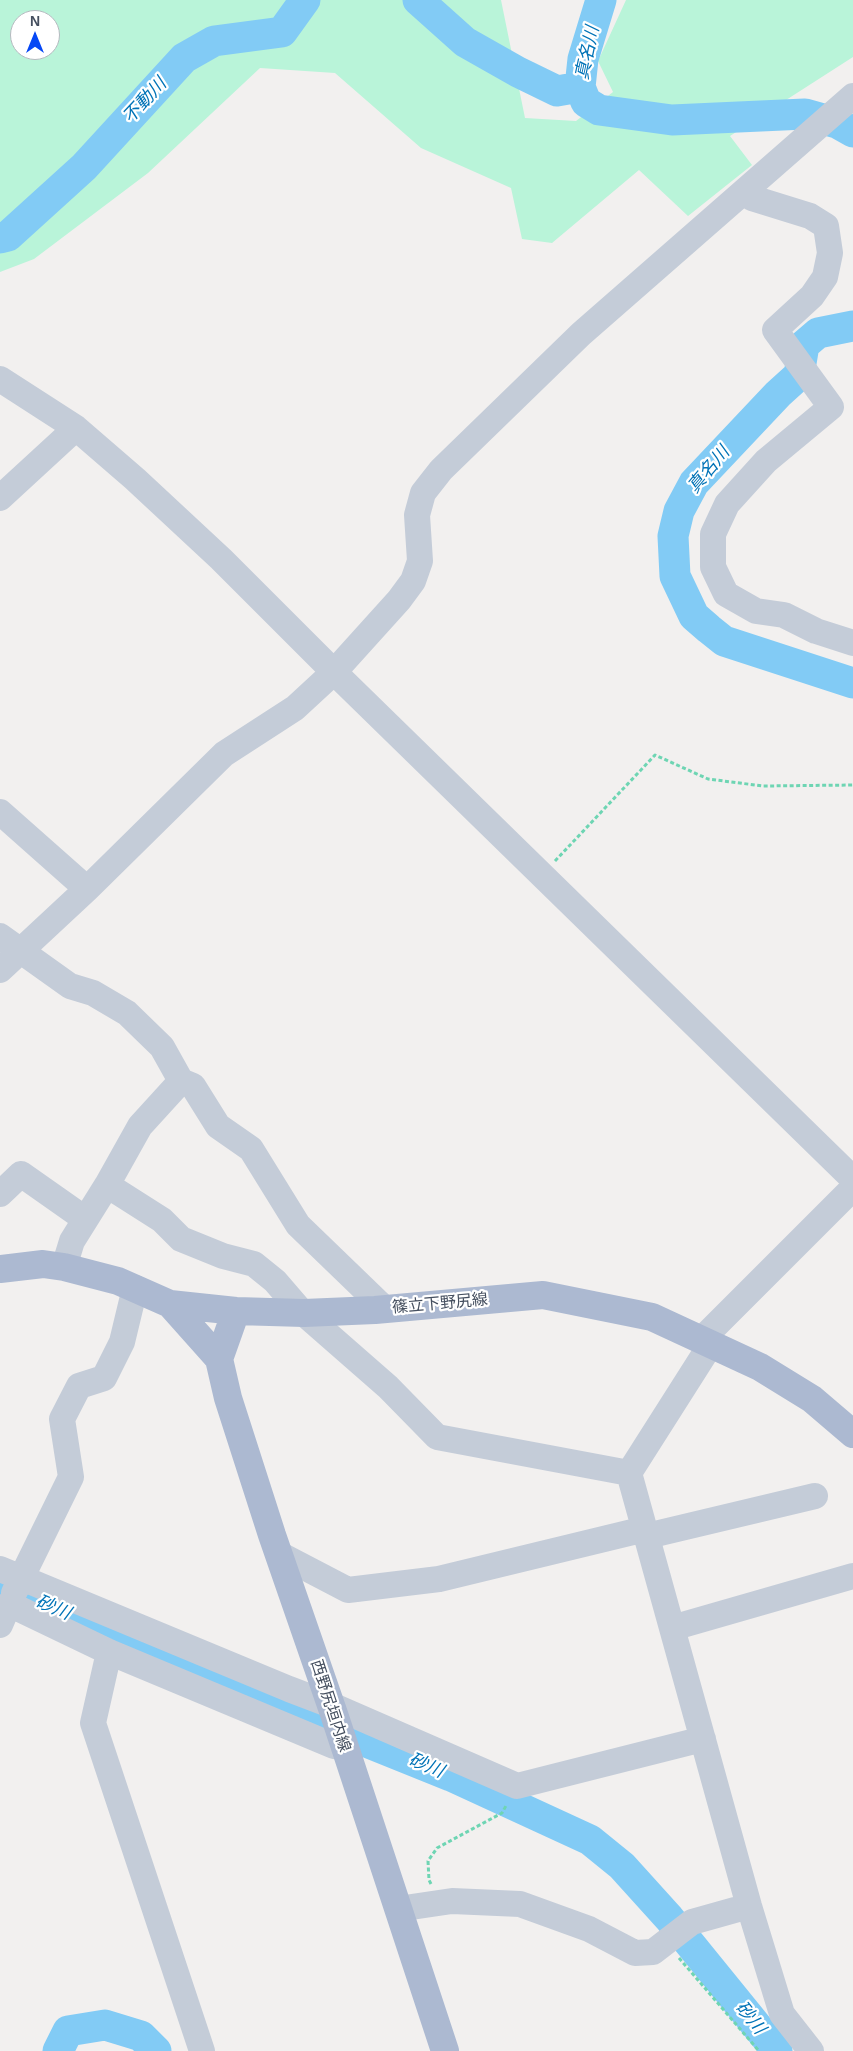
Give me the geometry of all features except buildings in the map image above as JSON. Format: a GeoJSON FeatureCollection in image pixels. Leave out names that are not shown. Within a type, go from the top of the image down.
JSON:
{"type":"FeatureCollection","features":[{"type":"Feature","properties":{"kind":"main road","name":"篠立下野尻線"},"geometry":{"type":"LineString","coordinates":[[0,1269],[43,1264],[64,1267],[118,1281],[170,1304],[236,1311],[304,1313],[385,1309],[543,1295],[652,1317],[760,1367],[812,1399],[853,1434]]}},
{"type":"Feature","properties":{"kind":"main road","name":"西野尻垣内線"},"geometry":{"type":"LineString","coordinates":[[170,1304],[219,1359],[228,1398],[445,2051]]}},
{"type":"Feature","properties":{"kind":"main road"},"geometry":{"type":"LineString","coordinates":[[219,1359],[236,1311]]}},
{"type":"Feature","properties":{"kind":"street"},"geometry":{"type":"LineString","coordinates":[[0,970],[10,944],[87,889],[224,754],[295,708],[334,672],[399,600],[413,581],[420,561],[417,515],[423,492],[441,470],[581,334],[786,157],[845,103]]}},
{"type":"Feature","properties":{"kind":"street"},"geometry":{"type":"LineString","coordinates":[[746,191],[752,198],[810,216],[826,226],[830,253],[825,277],[812,296],[775,330],[832,407],[766,461],[727,504],[713,534],[713,567],[726,594],[756,611],[784,615],[816,631],[853,642]]}},
{"type":"Feature","properties":{"kind":"street"},"geometry":{"type":"LineString","coordinates":[[0,379],[76,428],[135,479],[207,546],[853,1179]]}},
{"type":"Feature","properties":{"kind":"street"},"geometry":{"type":"LineString","coordinates":[[0,498],[76,428]]}},
{"type":"Feature","properties":{"kind":"street"},"geometry":{"type":"LineString","coordinates":[[0,812],[14,822],[87,889]]}},
{"type":"Feature","properties":{"kind":"street"},"geometry":{"type":"LineString","coordinates":[[10,944],[70,986],[93,993],[127,1013],[162,1047],[181,1081],[193,1086],[218,1126],[251,1148],[298,1225],[385,1309]]}},
{"type":"Feature","properties":{"kind":"street"},"geometry":{"type":"LineString","coordinates":[[64,1267],[72,1241],[107,1185],[140,1126],[181,1081]]}},
{"type":"Feature","properties":{"kind":"street"},"geometry":{"type":"LineString","coordinates":[[0,1194],[21,1174],[85,1219]]}},
{"type":"Feature","properties":{"kind":"street"},"geometry":{"type":"LineString","coordinates":[[107,1185],[162,1220],[181,1239],[223,1256],[254,1264],[275,1281],[304,1313],[388,1387],[437,1436],[629,1474]]}},
{"type":"Feature","properties":{"kind":"street"},"geometry":{"type":"LineString","coordinates":[[811,2051],[782,2014],[749,1906],[629,1474],[706,1342],[853,1188]]}},
{"type":"Feature","properties":{"kind":"street"},"geometry":{"type":"LineString","coordinates":[[8,1594],[71,1477],[62,1419],[79,1386],[104,1378],[122,1342],[135,1288]]}},
{"type":"Feature","properties":{"kind":"street"},"geometry":{"type":"LineString","coordinates":[[279,1554],[348,1590],[439,1579],[814,1496]]}},
{"type":"Feature","properties":{"kind":"street"},"geometry":{"type":"LineString","coordinates":[[672,1628],[853,1576]]}},
{"type":"Feature","properties":{"kind":"street"},"geometry":{"type":"LineString","coordinates":[[8,1594],[110,1652],[334,1746],[337,1726]]}},
{"type":"Feature","properties":{"kind":"street"},"geometry":{"type":"LineString","coordinates":[[8,1594],[280,1686],[337,1726],[517,1786],[703,1739]]}},
{"type":"Feature","properties":{"kind":"street"},"geometry":{"type":"LineString","coordinates":[[110,1652],[93,1723],[202,2051]]}},
{"type":"Feature","properties":{"kind":"street"},"geometry":{"type":"LineString","coordinates":[[398,1909],[444,1902],[520,1904],[590,1929],[635,1953],[653,1952],[677,1934],[749,1906]]}},
{"type":"Feature","properties":{"kind":"path"},"geometry":{"type":"LineString","coordinates":[[542,875],[655,755],[708,779],[763,786],[853,784]]}},
{"type":"Feature","properties":{"kind":"path"},"geometry":{"type":"LineString","coordinates":[[444,1902],[429,1880],[428,1862],[437,1848],[502,1813]]}},
{"type":"Feature","properties":{"kind":"path"},"geometry":{"type":"LineString","coordinates":[[677,1934],[759,2051]]}},
{"type":"Feature","properties":{"kind":"green space"},"geometry":{"type":"Polygon","coordinates":[[[0,0],[501,0],[525,118],[576,121],[613,92],[598,61],[626,0],[853,0],[853,57],[730,136],[752,165],[688,216],[639,170],[552,243],[522,239],[511,188],[421,148],[335,73],[260,68],[148,173],[34,259],[0,272],[0,0]]]}},
{"type":"Feature","properties":{"kind":"waterway","name":"不動川"},"geometry":{"type":"LineString","coordinates":[[0,238],[8,236],[84,167],[184,58],[214,41],[282,32],[305,0]]}},
{"type":"Feature","properties":{"kind":"waterway","name":"不動川"},"geometry":{"type":"LineString","coordinates":[[418,0],[465,42],[518,72],[557,91],[580,87]]}},
{"type":"Feature","properties":{"kind":"waterway","name":"真名川"},"geometry":{"type":"LineString","coordinates":[[601,0],[583,59],[580,87],[586,102],[599,110],[672,120],[805,114],[837,123],[853,132]]}},
{"type":"Feature","properties":{"kind":"waterway","name":"真名川"},"geometry":{"type":"LineString","coordinates":[[853,326],[818,333],[804,345],[799,375],[778,394],[694,483],[679,511],[673,536],[675,576],[694,616],[709,629],[724,641],[853,683]]}},
{"type":"Feature","properties":{"kind":"waterway","name":"砂川"},"geometry":{"type":"LineString","coordinates":[[0,1585],[317,1722],[451,1776],[590,1840],[622,1866],[669,1918],[777,2051]]}},
{"type":"Feature","properties":{"kind":"waterway"},"geometry":{"type":"LineString","coordinates":[[58,2051],[68,2031],[105,2025],[141,2036],[156,2051]]}}]}
